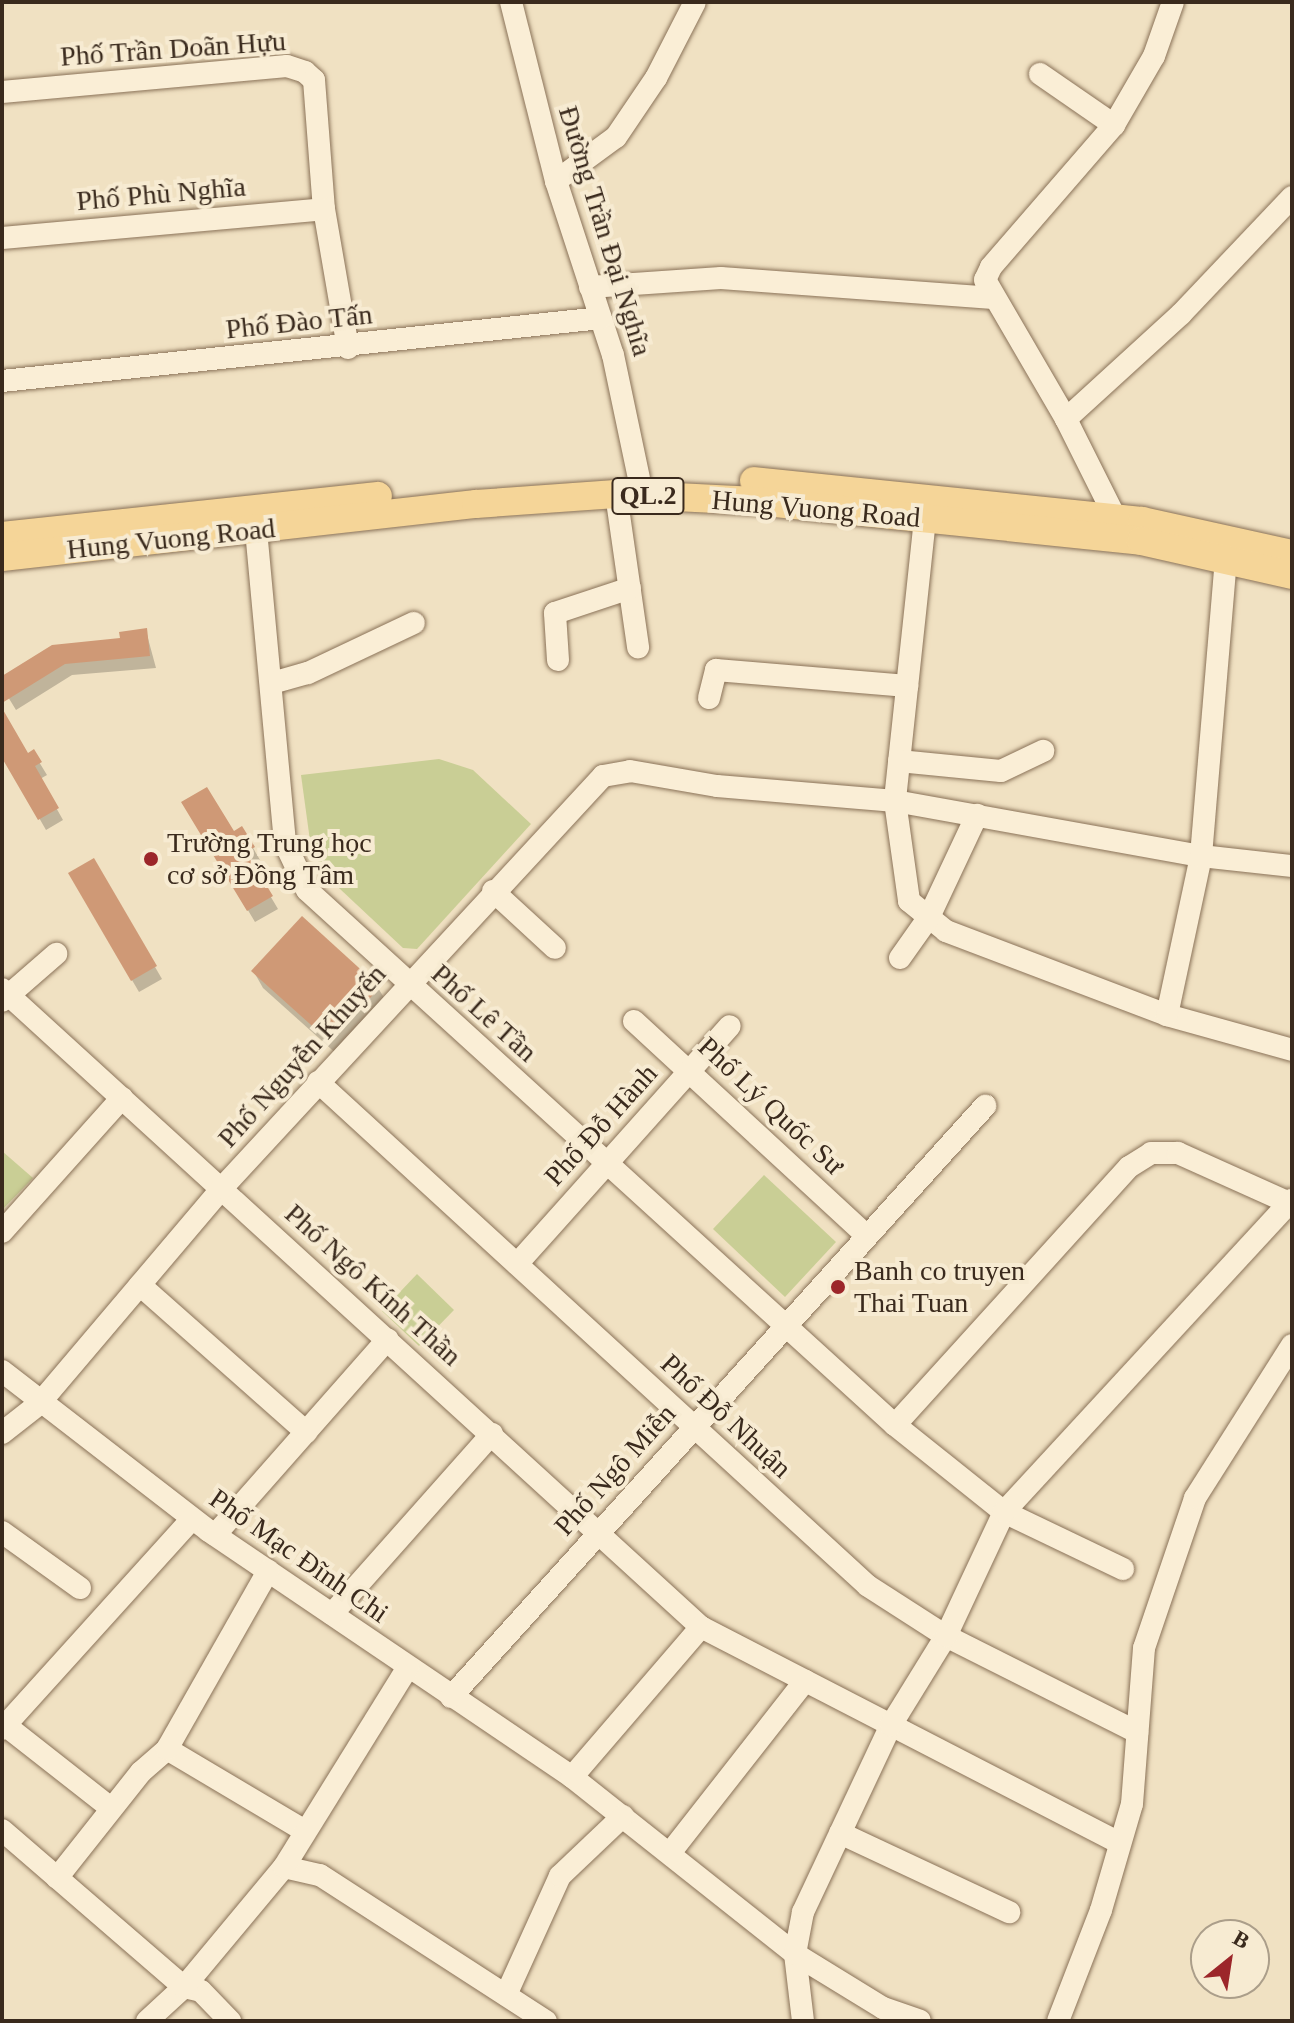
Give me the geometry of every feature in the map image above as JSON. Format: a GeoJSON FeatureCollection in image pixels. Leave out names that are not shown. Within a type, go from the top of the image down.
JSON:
{"type":"FeatureCollection","features":[{"type":"Feature","properties":{"kind":"main road","name":"Hung Vuong Road"},"geometry":{"type":"LineString","coordinates":[[2,557],[633,489],[754,481],[1116,519],[1292,554]]}},
{"type":"Feature","properties":{"kind":"main road","name":"Hung Vuong Road"},"geometry":{"type":"LineString","coordinates":[[2,536],[476,486],[633,489],[1141,541],[1292,575]]}},
{"type":"Feature","properties":{"kind":"street","name":"Đường Trần Đại Nghĩa"},"geometry":{"type":"LineString","coordinates":[[511,2],[556,181],[601,318],[633,489],[630,588],[638,647]]}},
{"type":"Feature","properties":{"kind":"street"},"geometry":{"type":"LineString","coordinates":[[556,181],[616,137],[656,78],[695,2]]}},
{"type":"Feature","properties":{"kind":"street"},"geometry":{"type":"LineString","coordinates":[[1116,519],[1066,419],[985,280],[991,267],[1114,125],[1154,56],[1173,2]]}},
{"type":"Feature","properties":{"kind":"street","name":"Phố Trần Doãn Hựu"},"geometry":{"type":"LineString","coordinates":[[2,92],[298,69],[314,80],[324,209],[348,348]]}},
{"type":"Feature","properties":{"kind":"street"},"geometry":{"type":"LineString","coordinates":[[1040,74],[1114,125]]}},
{"type":"Feature","properties":{"kind":"street"},"geometry":{"type":"LineString","coordinates":[[1066,419],[1181,314],[1292,197]]}},
{"type":"Feature","properties":{"kind":"street","name":"Phố Phù Nghĩa"},"geometry":{"type":"LineString","coordinates":[[2,238],[324,209]]}},
{"type":"Feature","properties":{"kind":"street"},"geometry":{"type":"LineString","coordinates":[[590,287],[721,278],[993,298]]}},
{"type":"Feature","properties":{"kind":"street","name":"Phố Đào Tấn"},"geometry":{"type":"LineString","coordinates":[[2,381],[348,348],[601,318]]}},
{"type":"Feature","properties":{"kind":"street"},"geometry":{"type":"LineString","coordinates":[[925,519],[895,801],[909,901],[946,931],[1167,1015],[1292,1050]]}},
{"type":"Feature","properties":{"kind":"street","name":"Phố Lê Tần"},"geometry":{"type":"LineString","coordinates":[[256,530],[285,843],[293,868],[307,890],[895,1425],[1004,1512],[1123,1569]]}},
{"type":"Feature","properties":{"kind":"street"},"geometry":{"type":"LineString","coordinates":[[1167,1015],[1201,856],[1226,560]]}},
{"type":"Feature","properties":{"kind":"street"},"geometry":{"type":"LineString","coordinates":[[558,660],[555,613],[630,588]]}},
{"type":"Feature","properties":{"kind":"street"},"geometry":{"type":"LineString","coordinates":[[272,683],[308,673],[414,623]]}},
{"type":"Feature","properties":{"kind":"street"},"geometry":{"type":"LineString","coordinates":[[709,698],[716,670],[907,686]]}},
{"type":"Feature","properties":{"kind":"street"},"geometry":{"type":"LineString","coordinates":[[899,761],[1001,771],[1043,751]]}},
{"type":"Feature","properties":{"kind":"street","name":"Phố Nguyễn Khuyến"},"geometry":{"type":"LineString","coordinates":[[2,1433],[39,1404],[222,1188],[493,891],[603,776],[630,771],[895,801],[1201,856],[1292,866]]}},
{"type":"Feature","properties":{"kind":"street"},"geometry":{"type":"LineString","coordinates":[[900,958],[929,917],[977,815]]}},
{"type":"Feature","properties":{"kind":"street"},"geometry":{"type":"LineString","coordinates":[[493,891],[555,948]]}},
{"type":"Feature","properties":{"kind":"street"},"geometry":{"type":"LineString","coordinates":[[5,996],[56,954]]}},
{"type":"Feature","properties":{"kind":"street","name":"Phố Ngô Kính Thần"},"geometry":{"type":"LineString","coordinates":[[5,996],[222,1188],[600,1531],[701,1627],[1120,1843]]}},
{"type":"Feature","properties":{"kind":"street","name":"Phố Lý Quốc Sư"},"geometry":{"type":"LineString","coordinates":[[634,1021],[867,1236]]}},
{"type":"Feature","properties":{"kind":"street","name":"Phố Đỗ Hành"},"geometry":{"type":"LineString","coordinates":[[517,1264],[730,1026]]}},
{"type":"Feature","properties":{"kind":"street","name":"Phố Đỗ Nhuận"},"geometry":{"type":"LineString","coordinates":[[318,1082],[868,1586],[946,1636],[1137,1732]]}},
{"type":"Feature","properties":{"kind":"street"},"geometry":{"type":"LineString","coordinates":[[2,1232],[122,1098]]}},
{"type":"Feature","properties":{"kind":"street","name":"Phố Ngô Miễn"},"geometry":{"type":"LineString","coordinates":[[451,1697],[985,1106]]}},
{"type":"Feature","properties":{"kind":"street"},"geometry":{"type":"LineString","coordinates":[[803,2021],[795,1954],[803,1912],[891,1725],[946,1636],[1004,1512],[1290,1201],[1178,1153],[1151,1153],[1129,1167],[895,1425]]}},
{"type":"Feature","properties":{"kind":"street"},"geometry":{"type":"LineString","coordinates":[[140,1285],[306,1432]]}},
{"type":"Feature","properties":{"kind":"street"},"geometry":{"type":"LineString","coordinates":[[215,1535],[388,1339]]}},
{"type":"Feature","properties":{"kind":"street"},"geometry":{"type":"LineString","coordinates":[[1058,2021],[1132,1804],[1144,1648],[1195,1498],[1292,1345]]}},
{"type":"Feature","properties":{"kind":"street","name":"Phố Mạc Đĩnh Chi"},"geometry":{"type":"LineString","coordinates":[[2,1371],[39,1404],[192,1519],[572,1777],[795,1954]]}},
{"type":"Feature","properties":{"kind":"street"},"geometry":{"type":"LineString","coordinates":[[332,1614],[492,1434]]}},
{"type":"Feature","properties":{"kind":"street"},"geometry":{"type":"LineString","coordinates":[[111,1808],[4,1727],[192,1519]]}},
{"type":"Feature","properties":{"kind":"street"},"geometry":{"type":"LineString","coordinates":[[2,1532],[80,1588]]}},
{"type":"Feature","properties":{"kind":"street"},"geometry":{"type":"LineString","coordinates":[[57,1878],[111,1808],[167,1749],[268,1571]]}},
{"type":"Feature","properties":{"kind":"street"},"geometry":{"type":"LineString","coordinates":[[572,1777],[701,1627]]}},
{"type":"Feature","properties":{"kind":"street"},"geometry":{"type":"LineString","coordinates":[[147,2021],[184,1987],[284,1867],[408,1667]]}},
{"type":"Feature","properties":{"kind":"street"},"geometry":{"type":"LineString","coordinates":[[670,1853],[805,1681]]}},
{"type":"Feature","properties":{"kind":"street"},"geometry":{"type":"LineString","coordinates":[[167,1749],[305,1831]]}},
{"type":"Feature","properties":{"kind":"street"},"geometry":{"type":"LineString","coordinates":[[506,1995],[560,1876],[623,1816]]}},
{"type":"Feature","properties":{"kind":"street"},"geometry":{"type":"LineString","coordinates":[[2,1830],[184,1987],[201,1991],[230,2021]]}},
{"type":"Feature","properties":{"kind":"street"},"geometry":{"type":"LineString","coordinates":[[840,1833],[1009,1912]]}},
{"type":"Feature","properties":{"kind":"street"},"geometry":{"type":"LineString","coordinates":[[284,1867],[320,1875],[546,2021]]}},
{"type":"Feature","properties":{"kind":"street"},"geometry":{"type":"LineString","coordinates":[[795,1954],[883,2008],[920,2021]]}},
{"type":"Feature","properties":{"kind":"green space"},"geometry":{"type":"Polygon","coordinates":[[[439,759],[473,770],[531,824],[417,949],[403,948],[324,874],[311,848],[301,775],[439,759]]]}},
{"type":"Feature","properties":{"kind":"green space"},"geometry":{"type":"Polygon","coordinates":[[[2,1151],[33,1178],[2,1210],[2,1151]]]}},
{"type":"Feature","properties":{"kind":"green space"},"geometry":{"type":"Polygon","coordinates":[[[764,1175],[836,1242],[785,1297],[713,1229],[764,1175]]]}},
{"type":"Feature","properties":{"kind":"green space"},"geometry":{"type":"Polygon","coordinates":[[[417,1274],[454,1310],[419,1346],[382,1311],[417,1274]]]}},
{"type":"Feature","properties":{"kind":"building"},"geometry":{"type":"Polygon","coordinates":[[[147,628],[150,656],[65,664],[2,703],[2,676],[52,645],[120,638],[119,632],[147,628]]]}},
{"type":"Feature","properties":{"kind":"building"},"geometry":{"type":"Polygon","coordinates":[[[2,708],[28,753],[34,749],[42,762],[35,766],[59,808],[38,820],[2,758],[2,708]]]}},
{"type":"Feature","properties":{"kind":"building"},"geometry":{"type":"Polygon","coordinates":[[[207,787],[234,831],[242,826],[255,847],[246,852],[273,896],[247,911],[181,802],[207,787]]]}},
{"type":"Feature","properties":{"kind":"building"},"geometry":{"type":"Polygon","coordinates":[[[94,858],[157,966],[131,981],[68,873],[94,858]]]}},
{"type":"Feature","properties":{"kind":"building"},"geometry":{"type":"Polygon","coordinates":[[[302,916],[380,987],[330,1042],[251,971],[302,916]]]}},
{"type":"Feature","properties":{"kind":"place","name":"Trường Trung học cơ sở Đồng Tâm"},"geometry":{"type":"Point","coordinates":[151,859]}},
{"type":"Feature","properties":{"kind":"place","name":"Banh co truyen Thai Tuan"},"geometry":{"type":"Point","coordinates":[838,1287]}}]}
